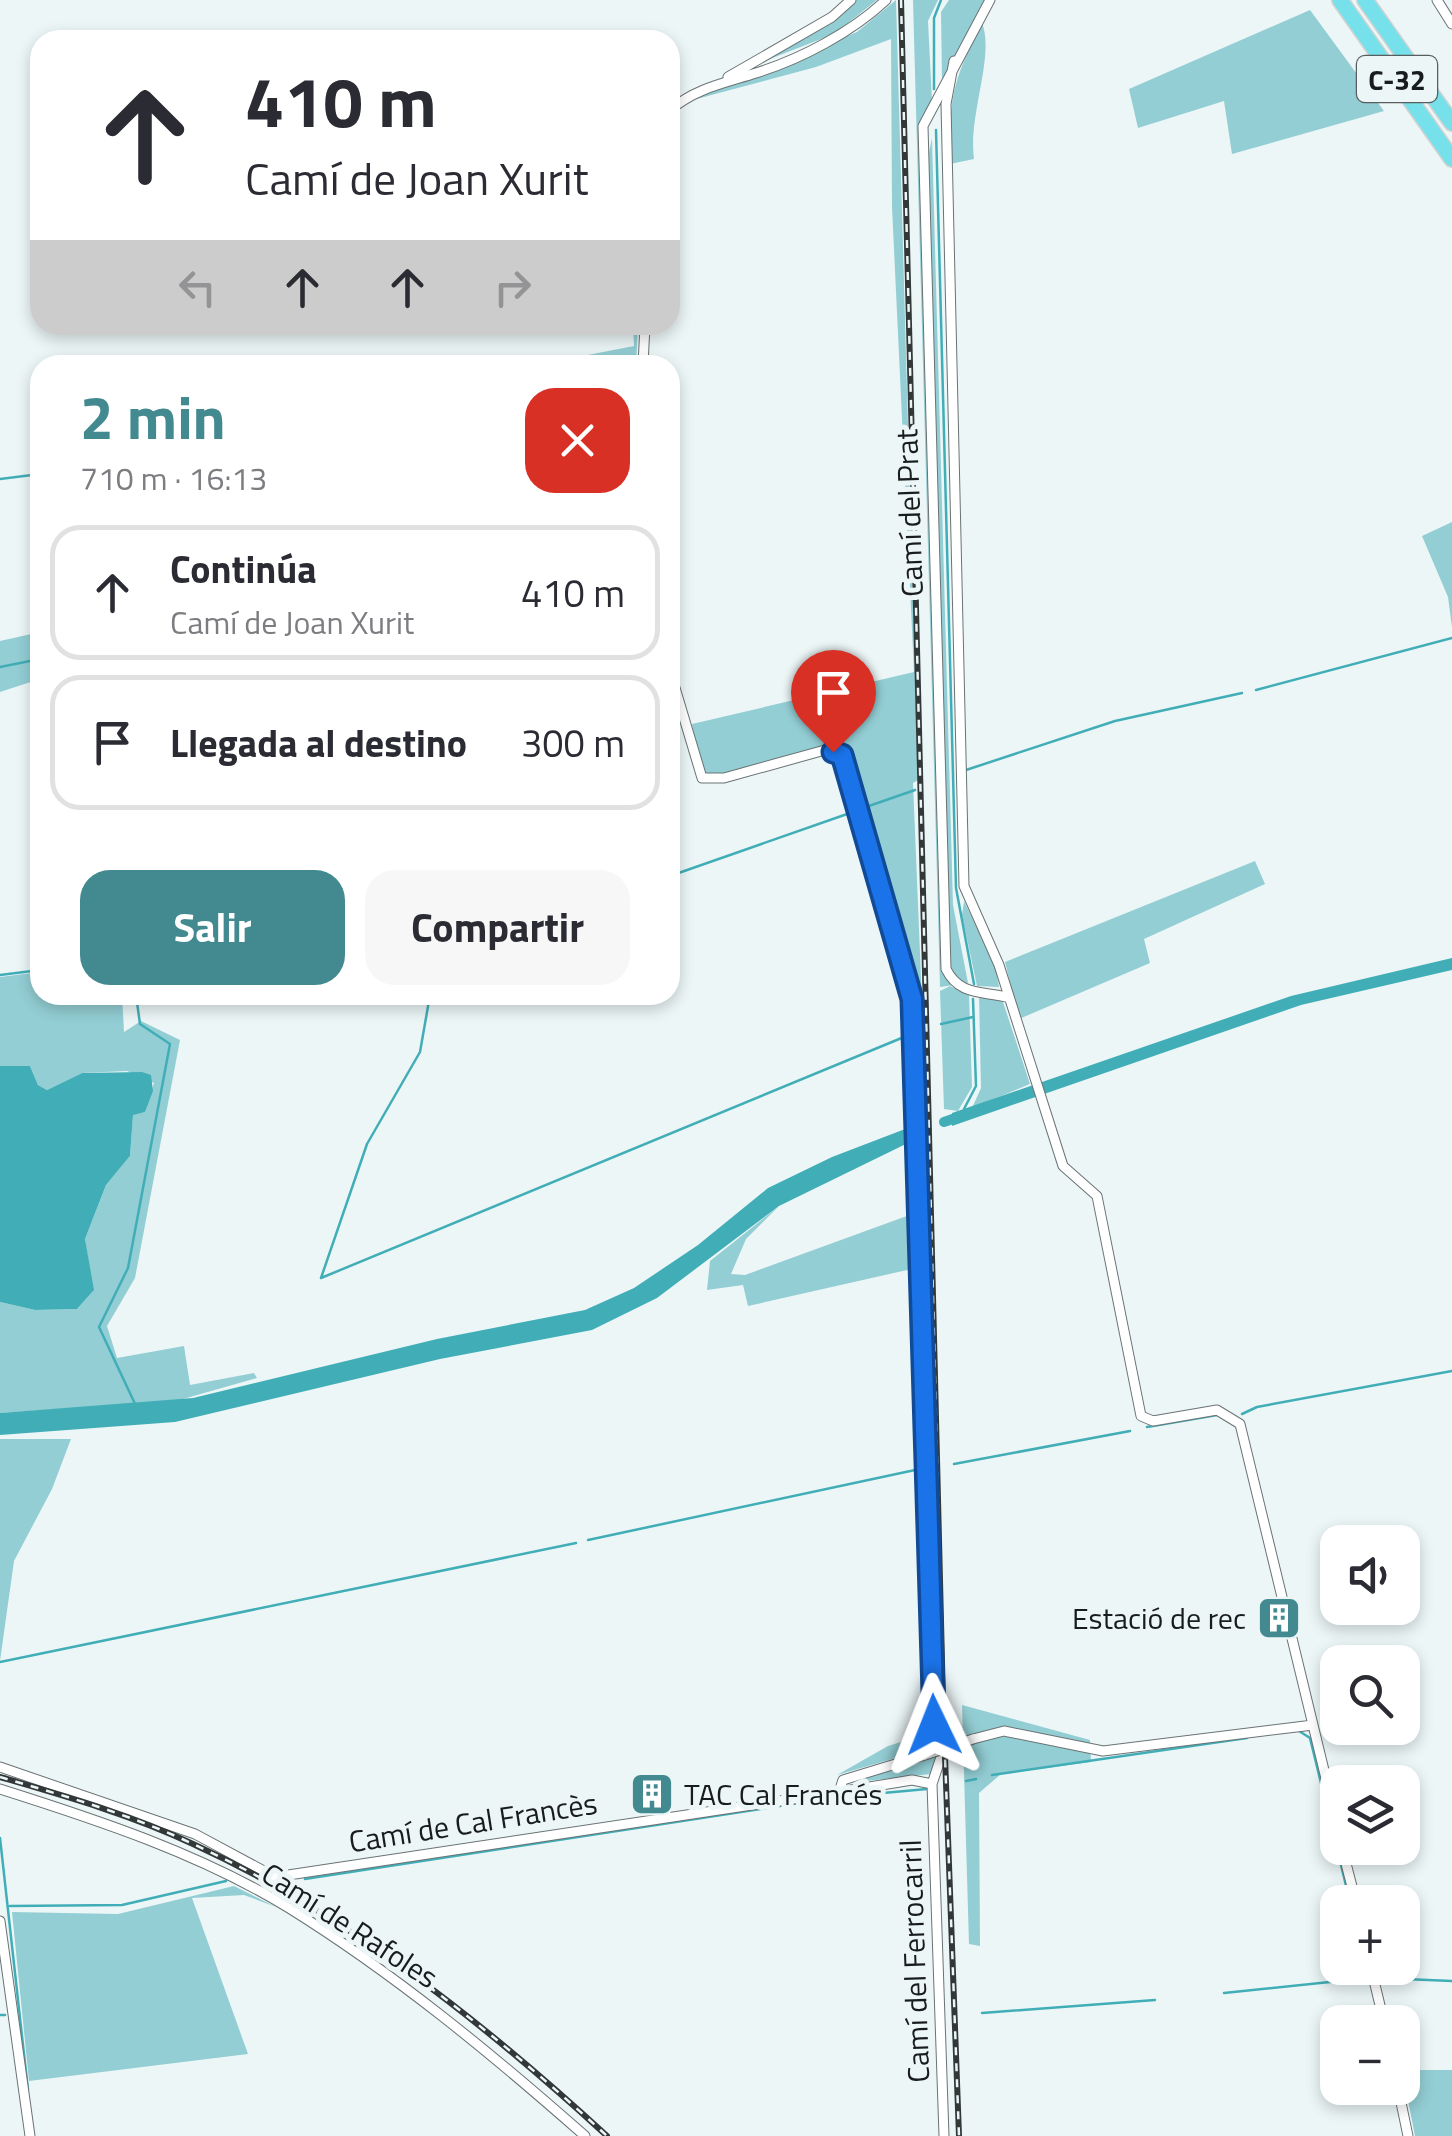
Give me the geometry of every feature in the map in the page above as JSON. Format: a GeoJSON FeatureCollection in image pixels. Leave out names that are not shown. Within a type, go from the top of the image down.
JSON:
{"type":"FeatureCollection","features":[{"type":"Feature","properties":{"kind":"highway","name":"C-32"},"geometry":{"type":"LineString","coordinates":[[1340,0],[1452,159]]}},
{"type":"Feature","properties":{"kind":"highway","name":"C-32"},"geometry":{"type":"LineString","coordinates":[[1365,0],[1452,123]]}},
{"type":"Feature","properties":{"kind":"street"},"geometry":{"type":"LineString","coordinates":[[680,104],[832,17],[852,0]]}},
{"type":"Feature","properties":{"kind":"street","name":"Camí del Prat"},"geometry":{"type":"LineString","coordinates":[[990,0],[954,61],[923,126],[946,969],[954,984],[964,991],[1006,997]]}},
{"type":"Feature","properties":{"kind":"street"},"geometry":{"type":"LineString","coordinates":[[1437,0],[1452,24]]}},
{"type":"Feature","properties":{"kind":"street"},"geometry":{"type":"LineString","coordinates":[[721,81],[758,72],[808,50],[862,22],[883,3]]}},
{"type":"Feature","properties":{"kind":"street"},"geometry":{"type":"LineString","coordinates":[[954,61],[946,104],[964,886],[999,966],[1063,1166],[1097,1196],[1142,1416],[1153,1421],[1217,1410],[1240,1424],[1323,1765]]}},
{"type":"Feature","properties":{"kind":"street","name":"Camí del Ferrocarril"},"geometry":{"type":"LineString","coordinates":[[680,704],[702,778],[724,778],[826,750],[842,755],[912,999],[934,1725],[941,1757],[932,1784],[944,2136]]}},
{"type":"Feature","properties":{"kind":"street","name":"Camí de Cal Francès"},"geometry":{"type":"LineString","coordinates":[[0,1767],[195,1834],[276,1876],[839,1792],[843,1780],[1004,1731],[1104,1751],[1313,1725]]}},
{"type":"Feature","properties":{"kind":"street"},"geometry":{"type":"LineString","coordinates":[[839,1792],[912,1780],[932,1784]]}},
{"type":"Feature","properties":{"kind":"street","name":"Camí de Rafoles"},"geometry":{"type":"LineString","coordinates":[[0,1789],[186,1856],[286,1906],[480,2044],[586,2136]]}},
{"type":"Feature","properties":{"kind":"street"},"geometry":{"type":"LineString","coordinates":[[0,1921],[30,2136]]}},
{"type":"Feature","properties":{"kind":"street"},"geometry":{"type":"LineString","coordinates":[[1402,2105],[1408,2136]]}},
{"type":"Feature","properties":{"kind":"shaded area"},"geometry":{"type":"Polygon","coordinates":[[[856,0],[877,0],[834,34],[757,64],[806,38],[856,0]]]}},
{"type":"Feature","properties":{"kind":"shaded area"},"geometry":{"type":"Polygon","coordinates":[[[896,0],[918,780],[913,783],[927,1123],[921,1124],[915,996],[845,752],[831,743],[712,778],[700,768],[692,724],[914,672],[892,207],[891,39],[816,67],[689,101],[857,32],[896,0]]]}},
{"type":"Feature","properties":{"kind":"shaded area"},"geometry":{"type":"Polygon","coordinates":[[[913,0],[938,0],[928,21],[932,101],[921,124],[928,157],[932,138],[953,905],[968,983],[940,987],[913,0]]]}},
{"type":"Feature","properties":{"kind":"shaded area"},"geometry":{"type":"Polygon","coordinates":[[[949,0],[987,0],[942,81],[941,12],[949,0]]]}},
{"type":"Feature","properties":{"kind":"shaded area"},"geometry":{"type":"Polygon","coordinates":[[[1310,10],[1384,111],[1232,154],[1224,101],[1138,128],[1129,89],[1310,10]]]}},
{"type":"Feature","properties":{"kind":"shaded area"},"geometry":{"type":"Polygon","coordinates":[[[982,23],[984,69],[974,159],[950,164],[954,91],[982,23]]]}},
{"type":"Feature","properties":{"kind":"shaded area"},"geometry":{"type":"Polygon","coordinates":[[[633,335],[638,335],[636,355],[588,355],[634,346],[633,335]]]}},
{"type":"Feature","properties":{"kind":"shaded area"},"geometry":{"type":"Polygon","coordinates":[[[1452,522],[1452,627],[1448,597],[1422,536],[1452,522]]]}},
{"type":"Feature","properties":{"kind":"shaded area"},"geometry":{"type":"Polygon","coordinates":[[[30,634],[30,682],[0,692],[0,641],[30,634]]]}},
{"type":"Feature","properties":{"kind":"shaded area"},"geometry":{"type":"Polygon","coordinates":[[[1255,861],[1265,884],[1144,939],[1150,963],[1019,1019],[1005,962],[1255,861]]]}},
{"type":"Feature","properties":{"kind":"shaded area"},"geometry":{"type":"Polygon","coordinates":[[[964,901],[995,965],[999,987],[977,986],[962,915],[964,901]]]}},
{"type":"Feature","properties":{"kind":"shaded area"},"geometry":{"type":"Polygon","coordinates":[[[1452,958],[1452,970],[1301,1005],[952,1126],[952,1113],[1291,996],[1452,958]]]}},
{"type":"Feature","properties":{"kind":"shaded area"},"geometry":{"type":"Polygon","coordinates":[[[30,973],[30,1005],[123,1005],[124,1032],[141,1021],[180,1040],[135,1278],[107,1326],[117,1358],[184,1346],[190,1385],[254,1373],[257,1378],[176,1401],[0,1413],[0,1302],[35,1310],[77,1309],[93,1291],[85,1239],[106,1185],[130,1156],[133,1114],[145,1112],[154,1083],[127,1071],[82,1073],[47,1090],[38,1085],[30,1066],[0,1066],[0,977],[30,973]]]}},
{"type":"Feature","properties":{"kind":"shaded area"},"geometry":{"type":"Polygon","coordinates":[[[950,986],[969,995],[972,1087],[958,1111],[944,1109],[940,991],[950,986]]]}},
{"type":"Feature","properties":{"kind":"shaded area"},"geometry":{"type":"Polygon","coordinates":[[[979,995],[1003,1002],[1030,1084],[972,1108],[981,1088],[979,995]]]}},
{"type":"Feature","properties":{"kind":"shaded area"},"geometry":{"type":"Polygon","coordinates":[[[0,1066],[30,1066],[38,1085],[47,1090],[82,1073],[151,1075],[153,1091],[145,1112],[133,1115],[130,1156],[106,1185],[85,1239],[94,1290],[77,1309],[35,1310],[0,1302],[0,1066]]]}},
{"type":"Feature","properties":{"kind":"shaded area"},"geometry":{"type":"Polygon","coordinates":[[[913,1126],[912,1141],[779,1206],[657,1298],[592,1330],[440,1359],[175,1422],[0,1435],[0,1413],[193,1398],[437,1339],[585,1310],[634,1288],[698,1245],[768,1188],[832,1157],[913,1126]]]}},
{"type":"Feature","properties":{"kind":"shaded area"},"geometry":{"type":"Polygon","coordinates":[[[920,1145],[928,1146],[942,1731],[936,1719],[920,1145]]]}},
{"type":"Feature","properties":{"kind":"shaded area"},"geometry":{"type":"Polygon","coordinates":[[[779,1206],[746,1239],[731,1274],[745,1275],[915,1213],[916,1268],[748,1306],[743,1285],[707,1290],[710,1261],[779,1206]]]}},
{"type":"Feature","properties":{"kind":"shaded area"},"geometry":{"type":"Polygon","coordinates":[[[0,1439],[71,1439],[52,1489],[14,1561],[0,1661],[0,1439]]]}},
{"type":"Feature","properties":{"kind":"shaded area"},"geometry":{"type":"Polygon","coordinates":[[[962,1705],[1090,1740],[1091,1762],[1001,1774],[979,1793],[980,1946],[969,1944],[962,1705]]]}},
{"type":"Feature","properties":{"kind":"shaded area"},"geometry":{"type":"Polygon","coordinates":[[[930,1733],[937,1746],[837,1775],[888,1746],[930,1733]]]}},
{"type":"Feature","properties":{"kind":"shaded area"},"geometry":{"type":"Polygon","coordinates":[[[937,1754],[931,1774],[857,1782],[865,1775],[937,1754]]]}},
{"type":"Feature","properties":{"kind":"shaded area"},"geometry":{"type":"Polygon","coordinates":[[[234,1886],[276,1907],[244,1895],[192,1898],[248,2054],[29,2081],[12,1912],[118,1914],[234,1886]]]}},
{"type":"Feature","properties":{"kind":"shaded area"},"geometry":{"type":"Polygon","coordinates":[[[1420,2070],[1452,2070],[1452,2136],[1415,2136],[1409,2105],[1420,2105],[1420,2070]]]}},
{"type":"Feature","properties":{"kind":"waterway"},"geometry":{"type":"LineString","coordinates":[[934,89],[934,18],[941,0]]}},
{"type":"Feature","properties":{"kind":"waterway"},"geometry":{"type":"LineString","coordinates":[[936,130],[956,888],[974,984]]}},
{"type":"Feature","properties":{"kind":"waterway"},"geometry":{"type":"LineString","coordinates":[[0,479],[30,475]]}},
{"type":"Feature","properties":{"kind":"waterway"},"geometry":{"type":"LineString","coordinates":[[1256,690],[1452,638]]}},
{"type":"Feature","properties":{"kind":"waterway"},"geometry":{"type":"LineString","coordinates":[[0,667],[30,661]]}},
{"type":"Feature","properties":{"kind":"waterway"},"geometry":{"type":"LineString","coordinates":[[966,770],[1115,721],[1242,693]]}},
{"type":"Feature","properties":{"kind":"waterway"},"geometry":{"type":"LineString","coordinates":[[866,807],[915,790]]}},
{"type":"Feature","properties":{"kind":"waterway"},"geometry":{"type":"LineString","coordinates":[[680,872],[850,813]]}},
{"type":"Feature","properties":{"kind":"waterway"},"geometry":{"type":"LineString","coordinates":[[0,975],[30,971]]}},
{"type":"Feature","properties":{"kind":"waterway"},"geometry":{"type":"LineString","coordinates":[[964,1109],[976,1086],[973,999]]}},
{"type":"Feature","properties":{"kind":"waterway"},"geometry":{"type":"LineString","coordinates":[[136,1406],[99,1327],[128,1268],[170,1044],[140,1024],[137,1005]]}},
{"type":"Feature","properties":{"kind":"waterway"},"geometry":{"type":"LineString","coordinates":[[428,1005],[420,1052],[367,1144],[321,1278],[904,1037]]}},
{"type":"Feature","properties":{"kind":"waterway"},"geometry":{"type":"LineString","coordinates":[[941,1024],[973,1017]]}},
{"type":"Feature","properties":{"kind":"waterway"},"geometry":{"type":"LineString","coordinates":[[944,1122],[964,1115]]}},
{"type":"Feature","properties":{"kind":"waterway"},"geometry":{"type":"LineString","coordinates":[[1242,1414],[1257,1407],[1452,1371]]}},
{"type":"Feature","properties":{"kind":"waterway"},"geometry":{"type":"LineString","coordinates":[[1147,1427],[1217,1415]]}},
{"type":"Feature","properties":{"kind":"waterway"},"geometry":{"type":"LineString","coordinates":[[954,1464],[1130,1431]]}},
{"type":"Feature","properties":{"kind":"waterway"},"geometry":{"type":"LineString","coordinates":[[588,1540],[915,1470]]}},
{"type":"Feature","properties":{"kind":"waterway"},"geometry":{"type":"LineString","coordinates":[[0,1662],[576,1543]]}},
{"type":"Feature","properties":{"kind":"waterway"},"geometry":{"type":"LineString","coordinates":[[1299,1731],[1310,1738],[1346,1885]]}},
{"type":"Feature","properties":{"kind":"waterway"},"geometry":{"type":"LineString","coordinates":[[992,1775],[1247,1738]]}},
{"type":"Feature","properties":{"kind":"waterway"},"geometry":{"type":"LineString","coordinates":[[966,1781],[976,1779]]}},
{"type":"Feature","properties":{"kind":"waterway"},"geometry":{"type":"LineString","coordinates":[[305,1879],[839,1797],[927,1789]]}},
{"type":"Feature","properties":{"kind":"waterway"},"geometry":{"type":"LineString","coordinates":[[0,1838],[28,2090]]}},
{"type":"Feature","properties":{"kind":"waterway"},"geometry":{"type":"LineString","coordinates":[[10,1906],[122,1905],[226,1881]]}},
{"type":"Feature","properties":{"kind":"waterway"},"geometry":{"type":"LineString","coordinates":[[1420,1980],[1452,1981]]}},
{"type":"Feature","properties":{"kind":"waterway"},"geometry":{"type":"LineString","coordinates":[[1224,1993],[1320,1983]]}},
{"type":"Feature","properties":{"kind":"waterway"},"geometry":{"type":"LineString","coordinates":[[982,2013],[1155,2000]]}},
{"type":"Feature","properties":{"kind":"waterway"},"geometry":{"type":"LineString","coordinates":[[0,2015],[5,2015]]}},
{"type":"Feature","properties":{"kind":"railway"},"geometry":{"type":"LineString","coordinates":[[901,0],[943,1702],[959,2136]]}},
{"type":"Feature","properties":{"kind":"railway"},"geometry":{"type":"LineString","coordinates":[[0,1777],[170,1834],[306,1904],[462,2012],[607,2136]]}},
{"type":"Feature","properties":{"kind":"place","name":"Estació de rec"},"geometry":{"type":"Point","coordinates":[1279,1618]}},
{"type":"Feature","properties":{"kind":"place","name":"TAC Cal Francés"},"geometry":{"type":"Point","coordinates":[652,1794]}},
{"type":"Feature","properties":{"kind":"route"},"geometry":{"type":"LineString","coordinates":[[833,752],[842,755],[912,999],[934,1725]]}}]}
